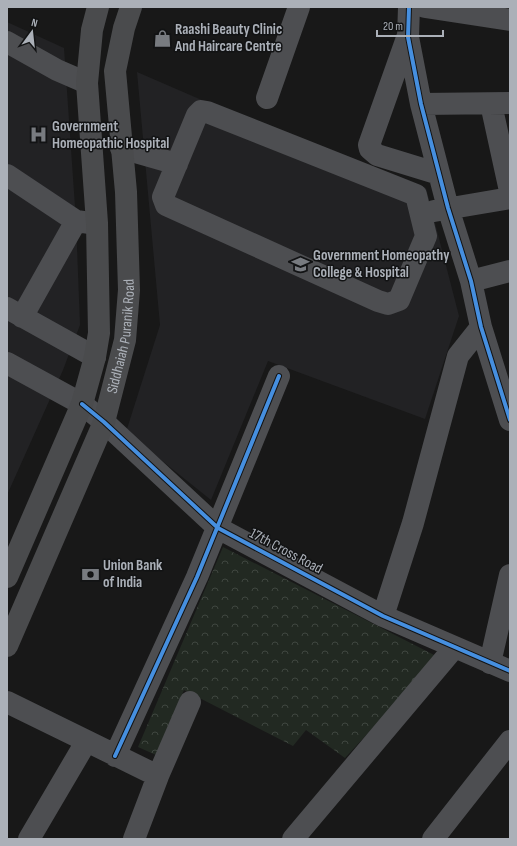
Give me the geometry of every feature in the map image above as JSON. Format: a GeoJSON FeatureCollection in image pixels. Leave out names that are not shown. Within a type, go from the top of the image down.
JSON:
{"type":"FeatureCollection","features":[{"type":"Feature","properties":{"kind":"main road","name":"Siddhaiah Puranik Road"},"geometry":{"type":"LineString","coordinates":[[7,577],[82,404],[95,357],[99,333],[87,222],[87,83],[92,30],[98,7]]}},
{"type":"Feature","properties":{"kind":"main road","name":"Siddhaiah Puranik Road"},"geometry":{"type":"LineString","coordinates":[[7,646],[104,422],[125,340],[129,290],[126,192],[115,71],[124,28],[131,7]]}},
{"type":"Feature","properties":{"kind":"street"},"geometry":{"type":"LineString","coordinates":[[267,98],[299,7]]}},
{"type":"Feature","properties":{"kind":"street"},"geometry":{"type":"LineString","coordinates":[[409,7],[408,37],[421,104],[448,208],[471,281],[481,327],[510,420]]}},
{"type":"Feature","properties":{"kind":"street"},"geometry":{"type":"LineString","coordinates":[[425,7],[510,20]]}},
{"type":"Feature","properties":{"kind":"street"},"geometry":{"type":"LineString","coordinates":[[408,37],[369,145],[370,149],[377,154],[439,174]]}},
{"type":"Feature","properties":{"kind":"street"},"geometry":{"type":"LineString","coordinates":[[7,42],[57,70],[87,83]]}},
{"type":"Feature","properties":{"kind":"street"},"geometry":{"type":"LineString","coordinates":[[421,104],[500,103],[510,191]]}},
{"type":"Feature","properties":{"kind":"street"},"geometry":{"type":"LineString","coordinates":[[201,112],[207,112],[416,195],[426,236],[399,300],[393,303],[383,304],[170,207],[164,202],[163,197],[177,164],[197,115],[201,112]]}},
{"type":"Feature","properties":{"kind":"street"},"geometry":{"type":"LineString","coordinates":[[121,148],[177,164]]}},
{"type":"Feature","properties":{"kind":"street"},"geometry":{"type":"LineString","coordinates":[[7,175],[87,222],[15,312],[95,357]]}},
{"type":"Feature","properties":{"kind":"street"},"geometry":{"type":"LineString","coordinates":[[421,216],[448,208],[510,198]]}},
{"type":"Feature","properties":{"kind":"street"},"geometry":{"type":"LineString","coordinates":[[471,281],[510,272]]}},
{"type":"Feature","properties":{"kind":"street"},"geometry":{"type":"LineString","coordinates":[[383,616],[412,523],[458,356],[481,327]]}},
{"type":"Feature","properties":{"kind":"street","name":"17th Cross Road"},"geometry":{"type":"LineString","coordinates":[[7,363],[82,404],[104,422],[218,528],[383,616],[510,671]]}},
{"type":"Feature","properties":{"kind":"street"},"geometry":{"type":"LineString","coordinates":[[115,756],[218,528],[279,376]]}},
{"type":"Feature","properties":{"kind":"street"},"geometry":{"type":"LineString","coordinates":[[490,663],[510,575]]}},
{"type":"Feature","properties":{"kind":"street"},"geometry":{"type":"LineString","coordinates":[[293,839],[454,648]]}},
{"type":"Feature","properties":{"kind":"street"},"geometry":{"type":"LineString","coordinates":[[7,702],[158,776]]}},
{"type":"Feature","properties":{"kind":"street"},"geometry":{"type":"LineString","coordinates":[[134,839],[158,776],[190,702]]}},
{"type":"Feature","properties":{"kind":"street"},"geometry":{"type":"LineString","coordinates":[[433,839],[510,741]]}},
{"type":"Feature","properties":{"kind":"street"},"geometry":{"type":"LineString","coordinates":[[28,839],[86,742]]}},
{"type":"Feature","properties":{"kind":"shaded area","name":"Government Homeopathic Hospital"},"geometry":{"type":"Polygon","coordinates":[[[7,22],[64,48],[76,221],[80,325],[63,370],[7,495],[7,22]]]}},
{"type":"Feature","properties":{"kind":"shaded area","name":"Government Homeopathy College & Hospital"},"geometry":{"type":"Polygon","coordinates":[[[137,72],[313,148],[426,188],[459,316],[425,419],[268,361],[211,500],[126,432],[160,325],[137,72]]]}},
{"type":"Feature","properties":{"kind":"green space"},"geometry":{"type":"Polygon","coordinates":[[[223,547],[438,657],[345,758],[306,730],[293,746],[184,690],[156,755],[138,747],[223,547]]]}},
{"type":"Feature","properties":{"kind":"cycle path"},"geometry":{"type":"LineString","coordinates":[[409,7],[408,37],[421,104],[448,208],[471,281],[481,327],[510,420]]}},
{"type":"Feature","properties":{"kind":"cycle path"},"geometry":{"type":"LineString","coordinates":[[115,756],[197,577],[279,376]]}},
{"type":"Feature","properties":{"kind":"cycle path"},"geometry":{"type":"LineString","coordinates":[[82,404],[104,422],[218,528],[383,616],[510,671]]}},
{"type":"Feature","properties":{"kind":"place","name":"Raashi Beauty Clinic And Haircare Centre"},"geometry":{"type":"Point","coordinates":[162,38]}},
{"type":"Feature","properties":{"kind":"place","name":"Government Homeopathic Hospital"},"geometry":{"type":"Point","coordinates":[39,135]}},
{"type":"Feature","properties":{"kind":"place","name":"Government Homeopathy College & Hospital"},"geometry":{"type":"Point","coordinates":[300,264]}},
{"type":"Feature","properties":{"kind":"place","name":"Union Bank of India"},"geometry":{"type":"Point","coordinates":[90,574]}}]}
